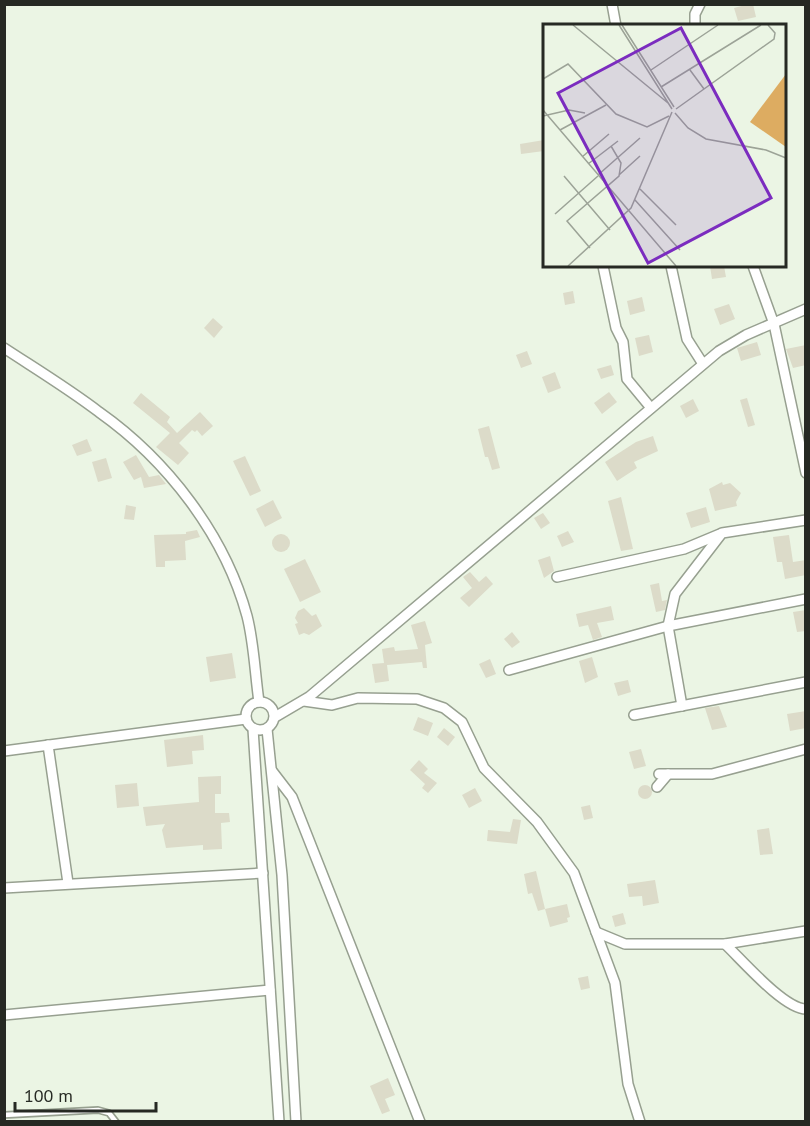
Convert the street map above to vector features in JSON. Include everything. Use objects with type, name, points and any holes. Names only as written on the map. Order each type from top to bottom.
[{"type":"street","points":[[612,4],[616,24]]},
{"type":"street","points":[[695,24],[695,14],[700,4]]},
{"type":"street","points":[[603,267],[616,328],[623,342],[627,379],[651,408]]},
{"type":"street","points":[[671,267],[687,339],[703,364]]},
{"type":"street","points":[[753,267],[774,324],[806,473]]},
{"type":"street","points":[[296,1122],[282,875],[267,729],[275,717],[304,701],[719,351],[746,335],[806,309]]},
{"type":"street","points":[[4,348],[100,412],[124,431],[177,484],[195,508],[225,562],[247,616],[259,702]]},
{"type":"street","points":[[557,577],[684,549],[722,533],[806,520]]},
{"type":"street","points":[[682,706],[668,626],[675,594],[722,533]]},
{"type":"street","points":[[509,670],[668,626],[806,599]]},
{"type":"street","points":[[634,715],[806,682]]},
{"type":"street","points":[[304,701],[332,705],[358,698],[417,699],[453,714],[470,735],[484,768],[537,822],[565,858],[617,988],[628,1083],[640,1122]]},
{"type":"street","points":[[259,702],[272,708],[275,717]]},
{"type":"street","points":[[246,719],[249,708],[259,702]]},
{"type":"street","points":[[246,719],[253,729],[279,1122]]},
{"type":"street","points":[[4,751],[246,719]]},
{"type":"street","points":[[253,729],[267,729]]},
{"type":"street","points":[[48,745],[68,883]]},
{"type":"street","points":[[657,787],[664,774],[712,774],[806,749]]},
{"type":"street","points":[[272,771],[292,797],[420,1122]]},
{"type":"street","points":[[4,888],[263,873]]},
{"type":"street","points":[[596,932],[626,944],[725,944],[806,931]]},
{"type":"street","points":[[725,944],[784,999],[796,1008],[806,1009]]},
{"type":"street","points":[[4,1015],[270,990]]},
{"type":"lane","points":[[4,1115],[98,1110],[109,1113],[116,1122]]},
{"type":"building","points":[[753,4],[756,17],[738,21],[734,8]]},
{"type":"building","points":[[543,140],[543,151],[521,154],[520,144]]},
{"type":"building","points":[[710,267],[724,267],[726,277],[712,279]]},
{"type":"building","points":[[573,291],[575,303],[565,305],[563,293]]},
{"type":"building","points":[[642,297],[645,311],[630,315],[627,301]]},
{"type":"building","points":[[729,304],[735,319],[720,325],[714,309]]},
{"type":"building","points":[[213,318],[223,327],[214,338],[204,328]]},
{"type":"building","points":[[649,335],[653,352],[639,356],[635,338]]},
{"type":"building","points":[[757,342],[761,355],[741,361],[737,348]]},
{"type":"building","points":[[806,345],[806,365],[793,368],[786,349]]},
{"type":"building","points":[[527,351],[532,364],[521,368],[516,355]]},
{"type":"building","points":[[611,365],[614,375],[601,379],[597,369]]},
{"type":"building","points":[[555,372],[561,388],[548,393],[542,377]]},
{"type":"building","points":[[609,392],[617,402],[602,414],[594,403]]},
{"type":"building","points":[[141,393],[170,417],[167,422],[177,433],[200,412],[213,426],[202,436],[197,430],[195,432],[192,430],[179,443],[189,453],[178,465],[156,447],[170,433],[133,403]]},
{"type":"building","points":[[747,398],[755,425],[748,427],[740,400]]},
{"type":"building","points":[[693,399],[699,411],[686,418],[680,406]]},
{"type":"building","points":[[489,426],[500,468],[492,470],[488,457],[485,457],[478,429]]},
{"type":"building","points":[[653,436],[658,451],[634,462],[637,468],[617,481],[605,462],[636,442]]},
{"type":"building","points":[[87,439],[92,451],[77,456],[72,445]]},
{"type":"building","points":[[136,455],[149,477],[159,475],[166,484],[144,488],[141,477],[134,480],[123,462]]},
{"type":"building","points":[[245,456],[261,491],[250,496],[233,461]]},
{"type":"building","points":[[106,458],[112,478],[98,482],[92,462]]},
{"type":"building","points":[[722,482],[723,485],[730,483],[741,493],[736,502],[737,506],[715,511],[709,489]]},
{"type":"building","points":[[621,497],[633,549],[621,551],[608,501]]},
{"type":"building","points":[[273,500],[282,518],[265,527],[256,509]]},
{"type":"building","points":[[126,505],[136,507],[134,520],[124,519]]},
{"type":"building","points":[[706,507],[710,522],[691,528],[686,513]]},
{"type":"building","points":[[543,513],[550,523],[541,529],[534,518]]},
{"type":"building","points":[[197,530],[200,537],[185,541],[186,560],[165,561],[165,567],[156,567],[154,535],[186,534],[186,532]]},
{"type":"building","points":[[568,531],[574,542],[562,547],[557,536]]},
{"type":"building","points":[[277,534],[285,534],[290,539],[288,550],[277,552],[272,547],[272,539]]},
{"type":"building","points":[[789,535],[793,562],[806,560],[806,575],[785,579],[782,562],[777,562],[773,537]]},
{"type":"building","points":[[550,556],[554,571],[544,578],[538,560]]},
{"type":"building","points":[[305,559],[321,592],[300,602],[284,569]]},
{"type":"building","points":[[470,572],[479,582],[486,576],[493,584],[469,607],[460,598],[472,588],[463,577]]},
{"type":"building","points":[[659,583],[662,601],[667,600],[665,610],[656,612],[650,585]]},
{"type":"building","points":[[611,606],[614,620],[597,623],[602,637],[593,640],[588,625],[579,627],[576,614]]},
{"type":"building","points":[[304,608],[312,616],[316,614],[322,626],[309,635],[304,633],[299,635],[295,618],[298,611]]},
{"type":"building","points":[[806,610],[806,631],[797,632],[793,612]]},
{"type":"building","points":[[425,621],[432,643],[425,645],[427,668],[423,668],[422,662],[387,665],[389,681],[375,683],[372,664],[384,663],[382,649],[394,647],[395,651],[418,649],[411,625]]},
{"type":"building","points":[[512,632],[520,642],[512,648],[504,639]]},
{"type":"building","points":[[232,653],[236,678],[210,682],[206,657]]},
{"type":"building","points":[[592,657],[598,677],[585,683],[579,661]]},
{"type":"building","points":[[490,659],[496,674],[486,678],[479,664]]},
{"type":"building","points":[[628,680],[631,692],[618,696],[614,683]]},
{"type":"building","points":[[719,706],[727,727],[712,730],[705,708]]},
{"type":"building","points":[[806,711],[806,728],[790,731],[787,714]]},
{"type":"building","points":[[418,717],[433,723],[428,736],[413,730]]},
{"type":"building","points":[[444,728],[455,737],[448,746],[437,737]]},
{"type":"building","points":[[203,735],[204,750],[192,751],[193,764],[167,767],[164,740]]},
{"type":"building","points":[[641,749],[646,766],[634,769],[629,752]]},
{"type":"building","points":[[419,760],[428,769],[424,773],[437,783],[428,793],[422,788],[425,784],[410,770]]},
{"type":"building","points":[[221,776],[221,794],[215,794],[215,813],[229,813],[230,822],[221,823],[222,849],[203,850],[203,845],[166,848],[162,830],[165,824],[146,826],[143,807],[199,802],[198,777]]},
{"type":"building","points":[[137,783],[139,806],[117,808],[115,785]]},
{"type":"building","points":[[645,785],[650,787],[652,792],[650,797],[645,799],[640,797],[638,792],[640,787]]},
{"type":"building","points":[[475,788],[482,801],[469,808],[462,795]]},
{"type":"building","points":[[590,805],[593,818],[584,820],[581,807]]},
{"type":"building","points":[[513,819],[521,820],[517,844],[487,841],[488,830],[510,832]]},
{"type":"building","points":[[769,828],[773,854],[760,855],[757,830]]},
{"type":"building","points":[[536,871],[545,909],[538,911],[532,893],[528,894],[524,874]]},
{"type":"building","points":[[655,880],[659,903],[643,906],[642,896],[629,897],[627,884]]},
{"type":"building","points":[[567,904],[570,917],[567,918],[568,922],[550,927],[545,909]]},
{"type":"building","points":[[623,913],[626,924],[615,927],[612,916]]},
{"type":"building","points":[[588,976],[590,988],[581,990],[578,978]]},
{"type":"building","points":[[388,1078],[395,1095],[385,1099],[390,1111],[382,1114],[370,1086]]}]
